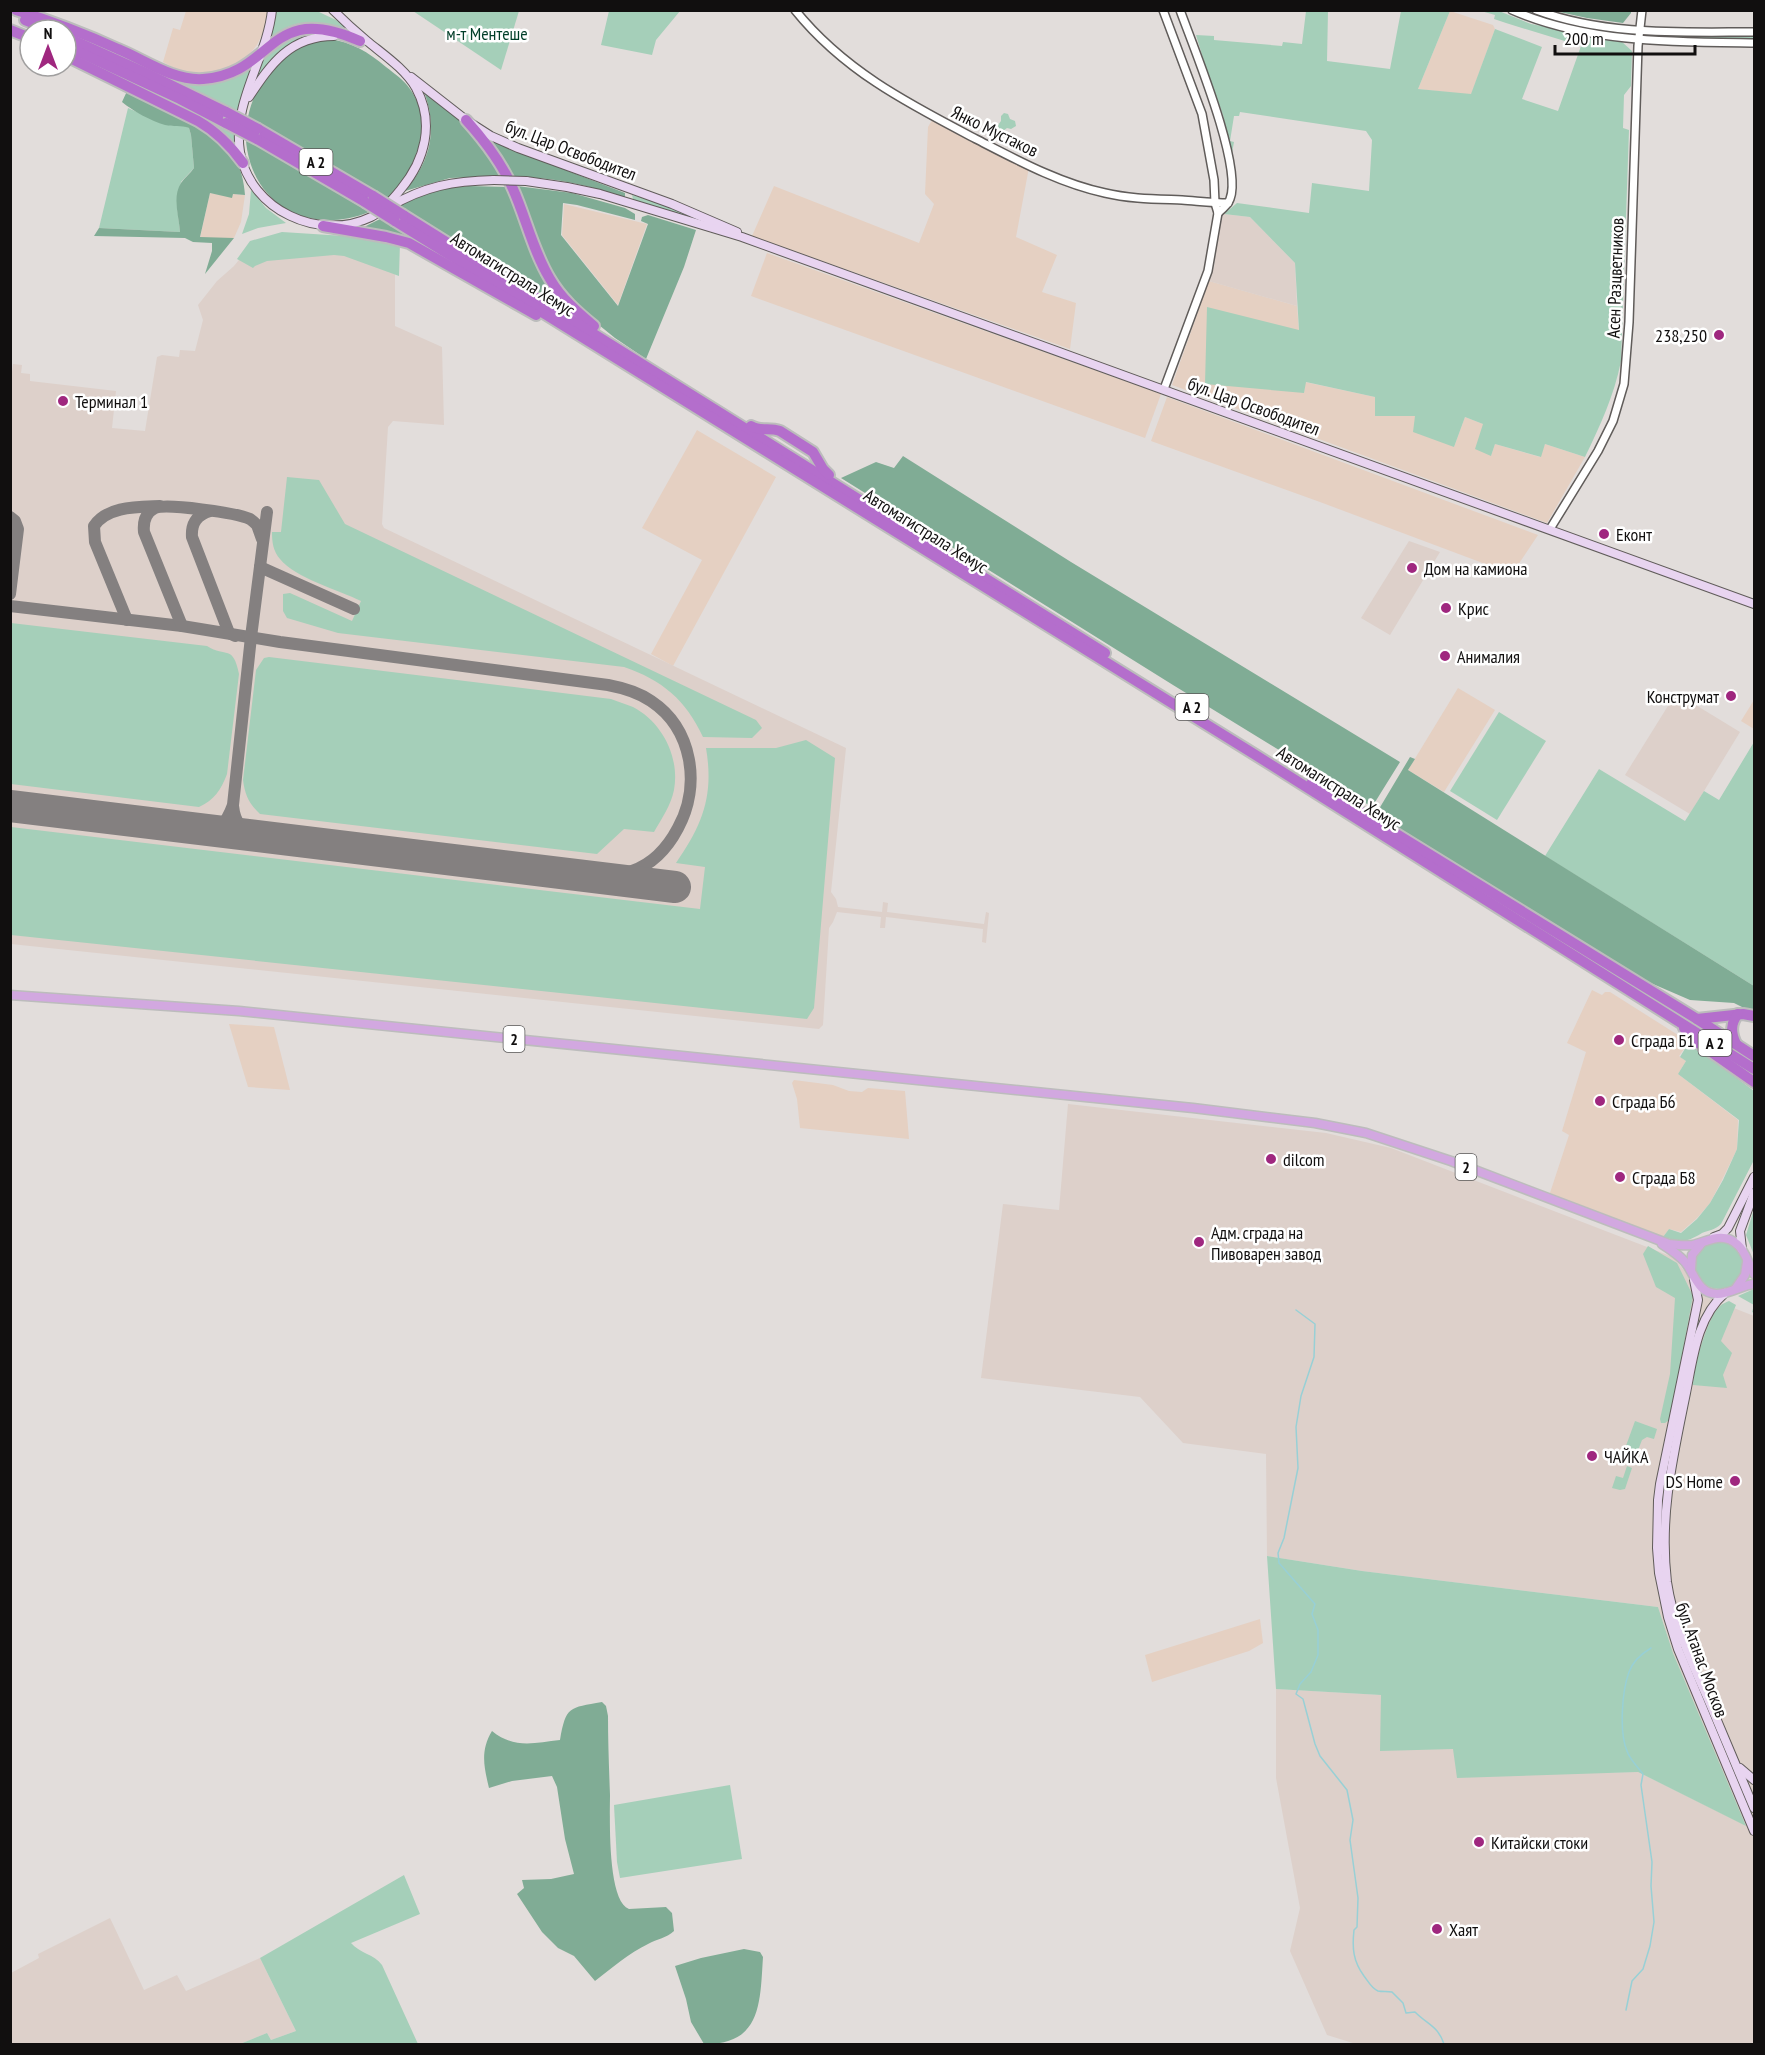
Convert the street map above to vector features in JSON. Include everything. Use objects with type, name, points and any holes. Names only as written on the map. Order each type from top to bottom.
[{"type":"highway","points":[[16,10],[122,50],[168,72],[192,79],[216,78],[231,73],[245,64],[283,30],[293,26],[311,23],[332,27],[360,41]]},
{"type":"highway","name":"Автомагистрала Хемус","points":[[78,42],[146,73],[258,134],[369,199],[584,337],[885,514],[1755,1056]]},
{"type":"highway","name":"Автомагистрала Хемус","points":[[78,52],[180,99],[226,117]]},
{"type":"highway","points":[[78,62],[217,132],[243,163]]},
{"type":"highway","points":[[466,120],[487,144],[513,188],[542,263],[557,290],[574,309],[620,350]]},
{"type":"highway","name":"Автомагистрала Хемус","points":[[399,218],[620,350],[807,476],[1755,1069]]},
{"type":"highway","points":[[323,226],[409,243],[516,305],[584,337]]},
{"type":"highway","points":[[707,409],[712,422],[728,432],[733,441]]},
{"type":"highway","points":[[782,471],[807,476]]},
{"type":"highway","points":[[1736,1044],[1732,1023],[1738,1014]]},
{"type":"highway","points":[[1697,1019],[1738,1014],[1755,1016]]},
{"type":"highway","points":[[1676,1018],[1694,1040],[1755,1082]]},
{"type":"main road","points":[[272,10],[271,23],[241,121],[239,141],[243,163],[252,182],[269,202],[288,215],[313,225],[323,226],[348,224],[373,216],[392,200],[416,168],[425,143],[426,122],[421,98],[402,70],[333,10]]},
{"type":"main road","points":[[245,103],[270,67],[289,48],[299,43],[322,36],[345,37],[378,50]]},
{"type":"main road","name":"бул. Цар Освободител","points":[[402,70],[466,120],[491,136],[672,204],[739,232],[742,237]]},
{"type":"main road","name":"бул. Цар Освободител","points":[[373,216],[423,189],[446,183],[526,181],[600,194],[742,237],[1755,604]]},
{"type":"main road","name":"2","points":[[10,995],[239,1011],[1193,1108],[1315,1123],[1348,1129],[1410,1147],[1656,1239],[1685,1245],[1709,1239],[1729,1239],[1745,1255]]},
{"type":"main road","points":[[1691,1270],[1692,1255],[1696,1249],[1728,1228],[1755,1177]]},
{"type":"main road","points":[[1736,1288],[1745,1275],[1745,1255],[1740,1231],[1755,1193]]},
{"type":"main road","name":"2","points":[[1656,1239],[1678,1255],[1691,1270],[1694,1280]]},
{"type":"main road","points":[[1745,1255],[1755,1274]]},
{"type":"main road","points":[[1694,1280],[1711,1293],[1725,1293],[1755,1284]]},
{"type":"main road","name":"бул. Атанас Москов","points":[[1694,1280],[1698,1300],[1675,1431],[1666,1500],[1665,1551],[1668,1584],[1684,1644],[1755,1808]]},
{"type":"main road","name":"бул. Атанас Москов","points":[[1725,1293],[1711,1307],[1700,1331],[1658,1500],[1657,1548],[1663,1598],[1678,1649],[1755,1831]]},
{"type":"main road","points":[[1736,1764],[1755,1780]]},
{"type":"street","name":"Янко Мустаков","points":[[795,10],[839,55],[892,94],[939,121],[1028,165],[1106,194],[1228,203]]},
{"type":"street","points":[[1163,10],[1202,114],[1218,213],[1208,271],[1164,389]]},
{"type":"street","points":[[1180,10],[1216,108],[1229,159],[1231,196],[1228,203],[1218,213]]},
{"type":"street","points":[[1512,10],[1534,20],[1638,40],[1755,43]]},
{"type":"street","points":[[1536,10],[1556,18],[1588,25],[1641,32],[1755,32]]},
{"type":"street","name":"Асен Разцветников","points":[[1551,529],[1603,441],[1613,421],[1624,384],[1629,322],[1638,40],[1641,32],[1642,10]]},
{"type":"shaded area","points":[[186,11],[268,11],[268,16],[265,29],[257,45],[248,56],[235,66],[201,77],[184,73],[163,62],[173,28],[180,30]]},
{"type":"shaded area","points":[[1450,11],[1493,25],[1495,29],[1471,95],[1418,89]]},
{"type":"shaded area","points":[[935,115],[1030,162],[1016,237],[1057,255],[1042,292],[1076,303],[1070,349],[752,236],[774,186],[919,243],[934,204],[925,194],[928,127]]},
{"type":"shaded area","points":[[210,193],[232,197],[233,194],[245,195],[241,222],[234,238],[200,238]]},
{"type":"shaded area","points":[[564,204],[647,224],[618,305],[562,235]]},
{"type":"shaded area","points":[[1224,214],[1250,217],[1295,263],[1297,306],[1209,281],[1214,268],[1219,221]]},
{"type":"shaded area","points":[[252,244],[395,250],[395,326],[442,347],[444,425],[393,421],[388,427],[382,524],[384,528],[846,748],[831,892],[838,907],[882,912],[883,902],[888,903],[887,912],[984,924],[986,912],[989,913],[986,943],[982,942],[983,929],[886,917],[885,928],[880,928],[881,917],[837,912],[829,928],[823,1025],[819,1029],[11,944],[11,372],[13,364],[22,365],[21,373],[30,374],[30,381],[116,391],[112,428],[145,431],[157,357],[162,355],[179,357],[180,350],[195,351],[203,320],[198,305]]},
{"type":"shaded area","points":[[767,253],[1161,394],[1145,438],[751,296]]},
{"type":"shaded area","points":[[1209,281],[1297,306],[1304,393],[1305,382],[1375,397],[1415,416],[1454,447],[1465,417],[1483,424],[1491,456],[1495,444],[1540,457],[1545,444],[1585,457],[1547,523],[1172,385]]},
{"type":"shaded area","points":[[1167,397],[1538,535],[1512,574],[1151,441]]},
{"type":"shaded area","points":[[697,430],[776,477],[673,666],[651,654],[702,560],[642,528]]},
{"type":"shaded area","name":"Дом на камиона","points":[[1409,541],[1440,552],[1390,635],[1361,618]]},
{"type":"shaded area","points":[[1458,688],[1495,710],[1444,792],[1408,770]]},
{"type":"shaded area","points":[[1676,693],[1740,732],[1690,814],[1625,775]]},
{"type":"shaded area","points":[[1754,700],[1754,729],[1741,721]]},
{"type":"shaded area","points":[[1592,990],[1602,995],[1610,992],[1689,1042],[1679,1056],[1686,1061],[1678,1074],[1738,1120],[1737,1149],[1722,1180],[1710,1203],[1681,1232],[1669,1229],[1663,1237],[1549,1196],[1569,1135],[1562,1131],[1586,1052],[1567,1043]]},
{"type":"shaded area","points":[[229,1024],[274,1027],[290,1090],[248,1087]]},
{"type":"shaded area","points":[[794,1080],[833,1085],[849,1091],[862,1092],[868,1088],[905,1091],[909,1139],[800,1128],[797,1099],[792,1083]]},
{"type":"shaded area","points":[[1068,1104],[1326,1133],[1391,1148],[1673,1257],[1706,1297],[1754,1316],[1754,2044],[1356,2044],[1327,2035],[1290,1951],[1300,1908],[1276,1778],[1276,1689],[1381,1695],[1453,1749],[1585,1773],[1638,1772],[1745,1825],[1673,1653],[1658,1607],[1362,1571],[1267,1556],[1266,1454],[1183,1443],[1140,1397],[981,1378],[1003,1204],[1059,1210]]},
{"type":"shaded area","points":[[1260,1619],[1263,1643],[1249,1651],[1152,1682],[1145,1655]]},
{"type":"shaded area","points":[[110,1918],[144,1990],[177,1975],[186,1991],[260,1958],[296,2031],[271,2040],[267,2033],[240,2044],[11,2044],[11,1973],[39,1958],[38,1954]]},
{"type":"green space","points":[[275,10],[319,12],[336,20],[364,41],[326,25],[303,23],[279,32],[267,42],[274,23]]},
{"type":"green space","name":"м-т Ментeше","points":[[519,10],[501,70],[413,11]]},
{"type":"green space","points":[[609,10],[680,11],[656,40],[652,55],[601,45]]},
{"type":"green space","points":[[1306,11],[1328,11],[1327,61],[1390,69],[1401,11],[1450,11],[1418,89],[1471,94],[1495,29],[1542,47],[1522,99],[1558,111],[1581,46],[1494,19],[1495,15],[1481,11],[1499,11],[1531,24],[1621,41],[1632,51],[1631,86],[1624,95],[1623,128],[1629,130],[1621,361],[1610,399],[1585,457],[1545,444],[1541,457],[1495,444],[1491,456],[1475,449],[1483,424],[1465,417],[1454,447],[1413,432],[1415,416],[1375,416],[1375,397],[1306,382],[1304,393],[1205,384],[1207,307],[1299,330],[1295,263],[1250,217],[1224,214],[1237,203],[1309,213],[1312,183],[1369,191],[1372,140],[1366,131],[1240,112],[1239,116],[1234,116],[1230,141],[1234,142],[1232,153],[1223,115],[1196,35],[1214,36],[1214,40],[1282,46],[1283,42],[1302,44]]},
{"type":"green space","points":[[1512,11],[1536,11],[1630,30],[1629,39],[1534,20]]},
{"type":"green space","points":[[1555,11],[1631,11],[1623,23]]},
{"type":"green space","points":[[322,28],[252,85],[264,53],[272,43]]},
{"type":"green space","points":[[1654,32],[1754,32],[1754,43],[1654,41]]},
{"type":"green space","points":[[329,39],[352,45],[373,57],[405,83],[418,103],[421,132],[418,147],[406,175],[388,199],[248,117],[258,89],[276,65],[287,55],[300,48]]},
{"type":"green space","points":[[255,60],[238,111],[177,81],[202,83],[219,81]]},
{"type":"green space","points":[[98,66],[236,135],[236,148]]},
{"type":"green space","points":[[128,89],[198,125],[223,144],[238,165],[245,195],[233,194],[232,198],[210,193],[200,237],[234,238],[205,274],[212,243],[193,242],[185,238],[94,236],[99,228],[180,232],[177,207],[178,188],[194,168],[189,128],[168,126],[131,109],[122,102]]},
{"type":"green space","points":[[423,89],[466,124],[504,176],[450,178],[405,191],[421,167],[430,143],[430,117]]},
{"type":"green space","points":[[128,108],[164,124],[183,125],[189,128],[194,168],[181,182],[177,206],[180,232],[99,228]]},
{"type":"green space","points":[[1004,113],[1015,121],[1016,126],[1003,131],[999,130],[998,125]]},
{"type":"green space","points":[[483,135],[524,154],[625,193],[625,197],[570,182],[514,177],[508,172]]},
{"type":"green space","points":[[246,141],[266,150],[369,212],[347,219],[326,220],[306,217],[288,210],[272,198],[259,183],[251,164]]},
{"type":"green space","points":[[468,186],[508,187],[542,275],[568,312],[566,313],[400,206],[433,192]]},
{"type":"green space","points":[[517,186],[572,193],[625,208],[635,214],[635,220],[563,203],[561,235],[618,306],[648,224],[641,221],[642,217],[648,215],[696,230],[684,267],[646,359],[615,338],[573,304],[547,267]]},
{"type":"green space","points":[[251,190],[266,208],[286,223],[258,228],[242,234],[249,214]]},
{"type":"green space","points":[[632,195],[662,204],[716,226],[637,201]]},
{"type":"green space","points":[[380,219],[420,244],[355,230]]},
{"type":"green space","points":[[282,232],[376,238],[400,243],[399,276],[344,256],[267,261],[253,268],[237,259],[250,241]]},
{"type":"green space","points":[[903,456],[1071,562],[1400,762],[1372,807],[841,478],[876,462],[894,468]]},
{"type":"green space","points":[[287,477],[319,480],[345,524],[756,720],[762,728],[752,738],[703,737],[689,712],[671,693],[650,678],[624,667],[338,633],[287,618],[283,611],[283,594],[290,593],[352,621],[361,601],[306,578],[287,566],[278,556],[273,546],[272,532],[281,532]]},
{"type":"green space","points":[[11,623],[207,646],[231,655],[239,674],[227,774],[216,794],[199,807],[11,784]]},
{"type":"green space","points":[[264,658],[611,699],[628,705],[652,722],[667,742],[674,765],[675,778],[671,801],[654,832],[624,829],[597,854],[260,814],[248,799],[243,780],[256,670]]},
{"type":"green space","points":[[1499,712],[1546,741],[1497,820],[1450,791]]},
{"type":"green space","points":[[806,740],[835,758],[814,1008],[807,1019],[11,935],[11,827],[700,909],[705,867],[676,863],[693,835],[704,808],[708,780],[706,748],[776,748]]},
{"type":"green space","points":[[1754,742],[1754,986],[1545,856],[1599,769],[1685,821],[1704,791],[1719,800]]},
{"type":"green space","points":[[1410,757],[1415,759],[1408,770],[1754,986],[1754,1013],[1734,1003],[1690,1000],[1646,981],[1376,814]]},
{"type":"green space","points":[[1689,1042],[1754,1091],[1754,1160],[1721,1224],[1692,1239],[1679,1241],[1663,1237],[1669,1229],[1681,1233],[1710,1203],[1737,1149],[1739,1120],[1678,1074],[1686,1061],[1680,1057]]},
{"type":"green space","points":[[1754,1209],[1754,1255],[1746,1235]]},
{"type":"green space","points":[[1719,1241],[1736,1248],[1743,1265],[1736,1282],[1719,1289],[1702,1282],[1695,1265],[1702,1248]]},
{"type":"green space","points":[[1648,1246],[1677,1263],[1693,1296],[1671,1414],[1665,1423],[1661,1423],[1660,1419],[1670,1374],[1675,1298],[1656,1287],[1643,1254]]},
{"type":"green space","points":[[1754,1289],[1754,1305],[1738,1296]]},
{"type":"green space","points":[[1729,1301],[1736,1305],[1721,1341],[1732,1353],[1723,1375],[1727,1388],[1693,1385],[1699,1355],[1710,1321],[1720,1306]]},
{"type":"green space","points":[[1635,1421],[1657,1429],[1654,1439],[1647,1437],[1642,1440],[1635,1458],[1623,1454]]},
{"type":"green space","points":[[1627,1466],[1632,1468],[1625,1489],[1612,1488],[1616,1476],[1623,1478]]},
{"type":"green space","points":[[1267,1556],[1362,1571],[1658,1607],[1673,1653],[1746,1826],[1638,1772],[1457,1778],[1453,1749],[1380,1751],[1381,1695],[1276,1689]]},
{"type":"green space","points":[[602,1702],[606,1706],[608,1716],[610,1838],[613,1875],[617,1891],[622,1903],[629,1909],[666,1907],[672,1913],[674,1931],[634,1952],[595,1981],[574,1956],[558,1948],[542,1932],[517,1894],[524,1888],[522,1880],[551,1879],[574,1874],[565,1839],[557,1787],[552,1776],[512,1781],[489,1788],[484,1752],[492,1731],[516,1743],[560,1740],[564,1721],[571,1710]]},
{"type":"green space","points":[[730,1785],[742,1859],[620,1878],[614,1805]]},
{"type":"green space","points":[[404,1875],[420,1914],[351,1943],[382,1965],[418,2044],[240,2044],[267,2033],[271,2040],[296,2031],[260,1958]]},
{"type":"green space","points":[[744,1949],[760,1952],[763,1957],[761,1990],[754,2018],[747,2029],[737,2037],[723,2042],[704,2044],[691,2022],[675,1966]]},
{"type":"waterway","points":[[1296,1310],[1315,1324],[1314,1357],[1301,1396],[1296,1427],[1298,1468],[1284,1538],[1278,1553],[1279,1563],[1315,1604],[1312,1614],[1318,1630],[1318,1655],[1311,1672],[1300,1684],[1296,1694],[1303,1699],[1320,1756],[1347,1790],[1353,1820],[1350,1840],[1358,1898],[1357,1927],[1354,1930],[1353,1943],[1358,1965],[1373,1988],[1378,1991],[1392,1992],[1403,2003],[1406,2013],[1415,2012],[1436,2029],[1444,2044]]},
{"type":"waterway","points":[[1626,2010],[1632,1981],[1643,1969],[1654,1922],[1652,1862],[1641,1785],[1643,1774],[1627,1751],[1622,1712],[1631,1668],[1638,1658],[1651,1648]]},
{"type":"taxiway","points":[[127,620],[95,542],[94,526],[100,519],[115,511],[133,507],[160,506]]},
{"type":"taxiway","points":[[182,626],[144,532],[144,521],[149,512],[155,508],[173,507],[231,514],[250,519],[257,525],[262,539]]},
{"type":"taxiway","points":[[210,511],[196,520],[192,537],[229,633],[235,636]]},
{"type":"taxiway","points":[[196,829],[220,826],[224,823],[233,805],[267,512]]},
{"type":"taxiway","points":[[10,517],[15,521],[18,529],[10,594]]},
{"type":"taxiway","points":[[260,567],[354,609]]},
{"type":"taxiway","points":[[10,606],[182,626],[280,642],[608,685],[641,695],[665,713],[684,742],[691,777],[685,812],[670,842],[647,864],[618,874],[578,875]]},
{"type":"taxiway","points":[[233,806],[240,826],[259,836]]},
{"type":"runway","points":[[10,806],[675,887]]},
{"type":"place","name":"238,250","points":[[1719,335]]},
{"type":"place","name":"Терминал 1","points":[[63,401]]},
{"type":"place","name":"Еконт","points":[[1604,534]]},
{"type":"place","name":"Дом на камиона","points":[[1412,568]]},
{"type":"place","name":"Крис","points":[[1446,608]]},
{"type":"place","name":"Анималия","points":[[1445,656]]},
{"type":"place","name":"Конструмат","points":[[1731,696]]},
{"type":"place","name":"Сграда Б1","points":[[1619,1040]]},
{"type":"place","name":"Сграда Б6","points":[[1600,1101]]},
{"type":"place","name":"dilcom","points":[[1271,1159]]},
{"type":"place","name":"Сграда Б8","points":[[1620,1177]]},
{"type":"place","name":"Адм. сграда на Пивоварен завод","points":[[1199,1242]]},
{"type":"place","name":"ЧАЙКА","points":[[1592,1456]]},
{"type":"place","name":"DS Home","points":[[1735,1481]]},
{"type":"place","name":"Китайски стоки","points":[[1479,1842]]},
{"type":"place","name":"Хаят","points":[[1437,1929]]}]
